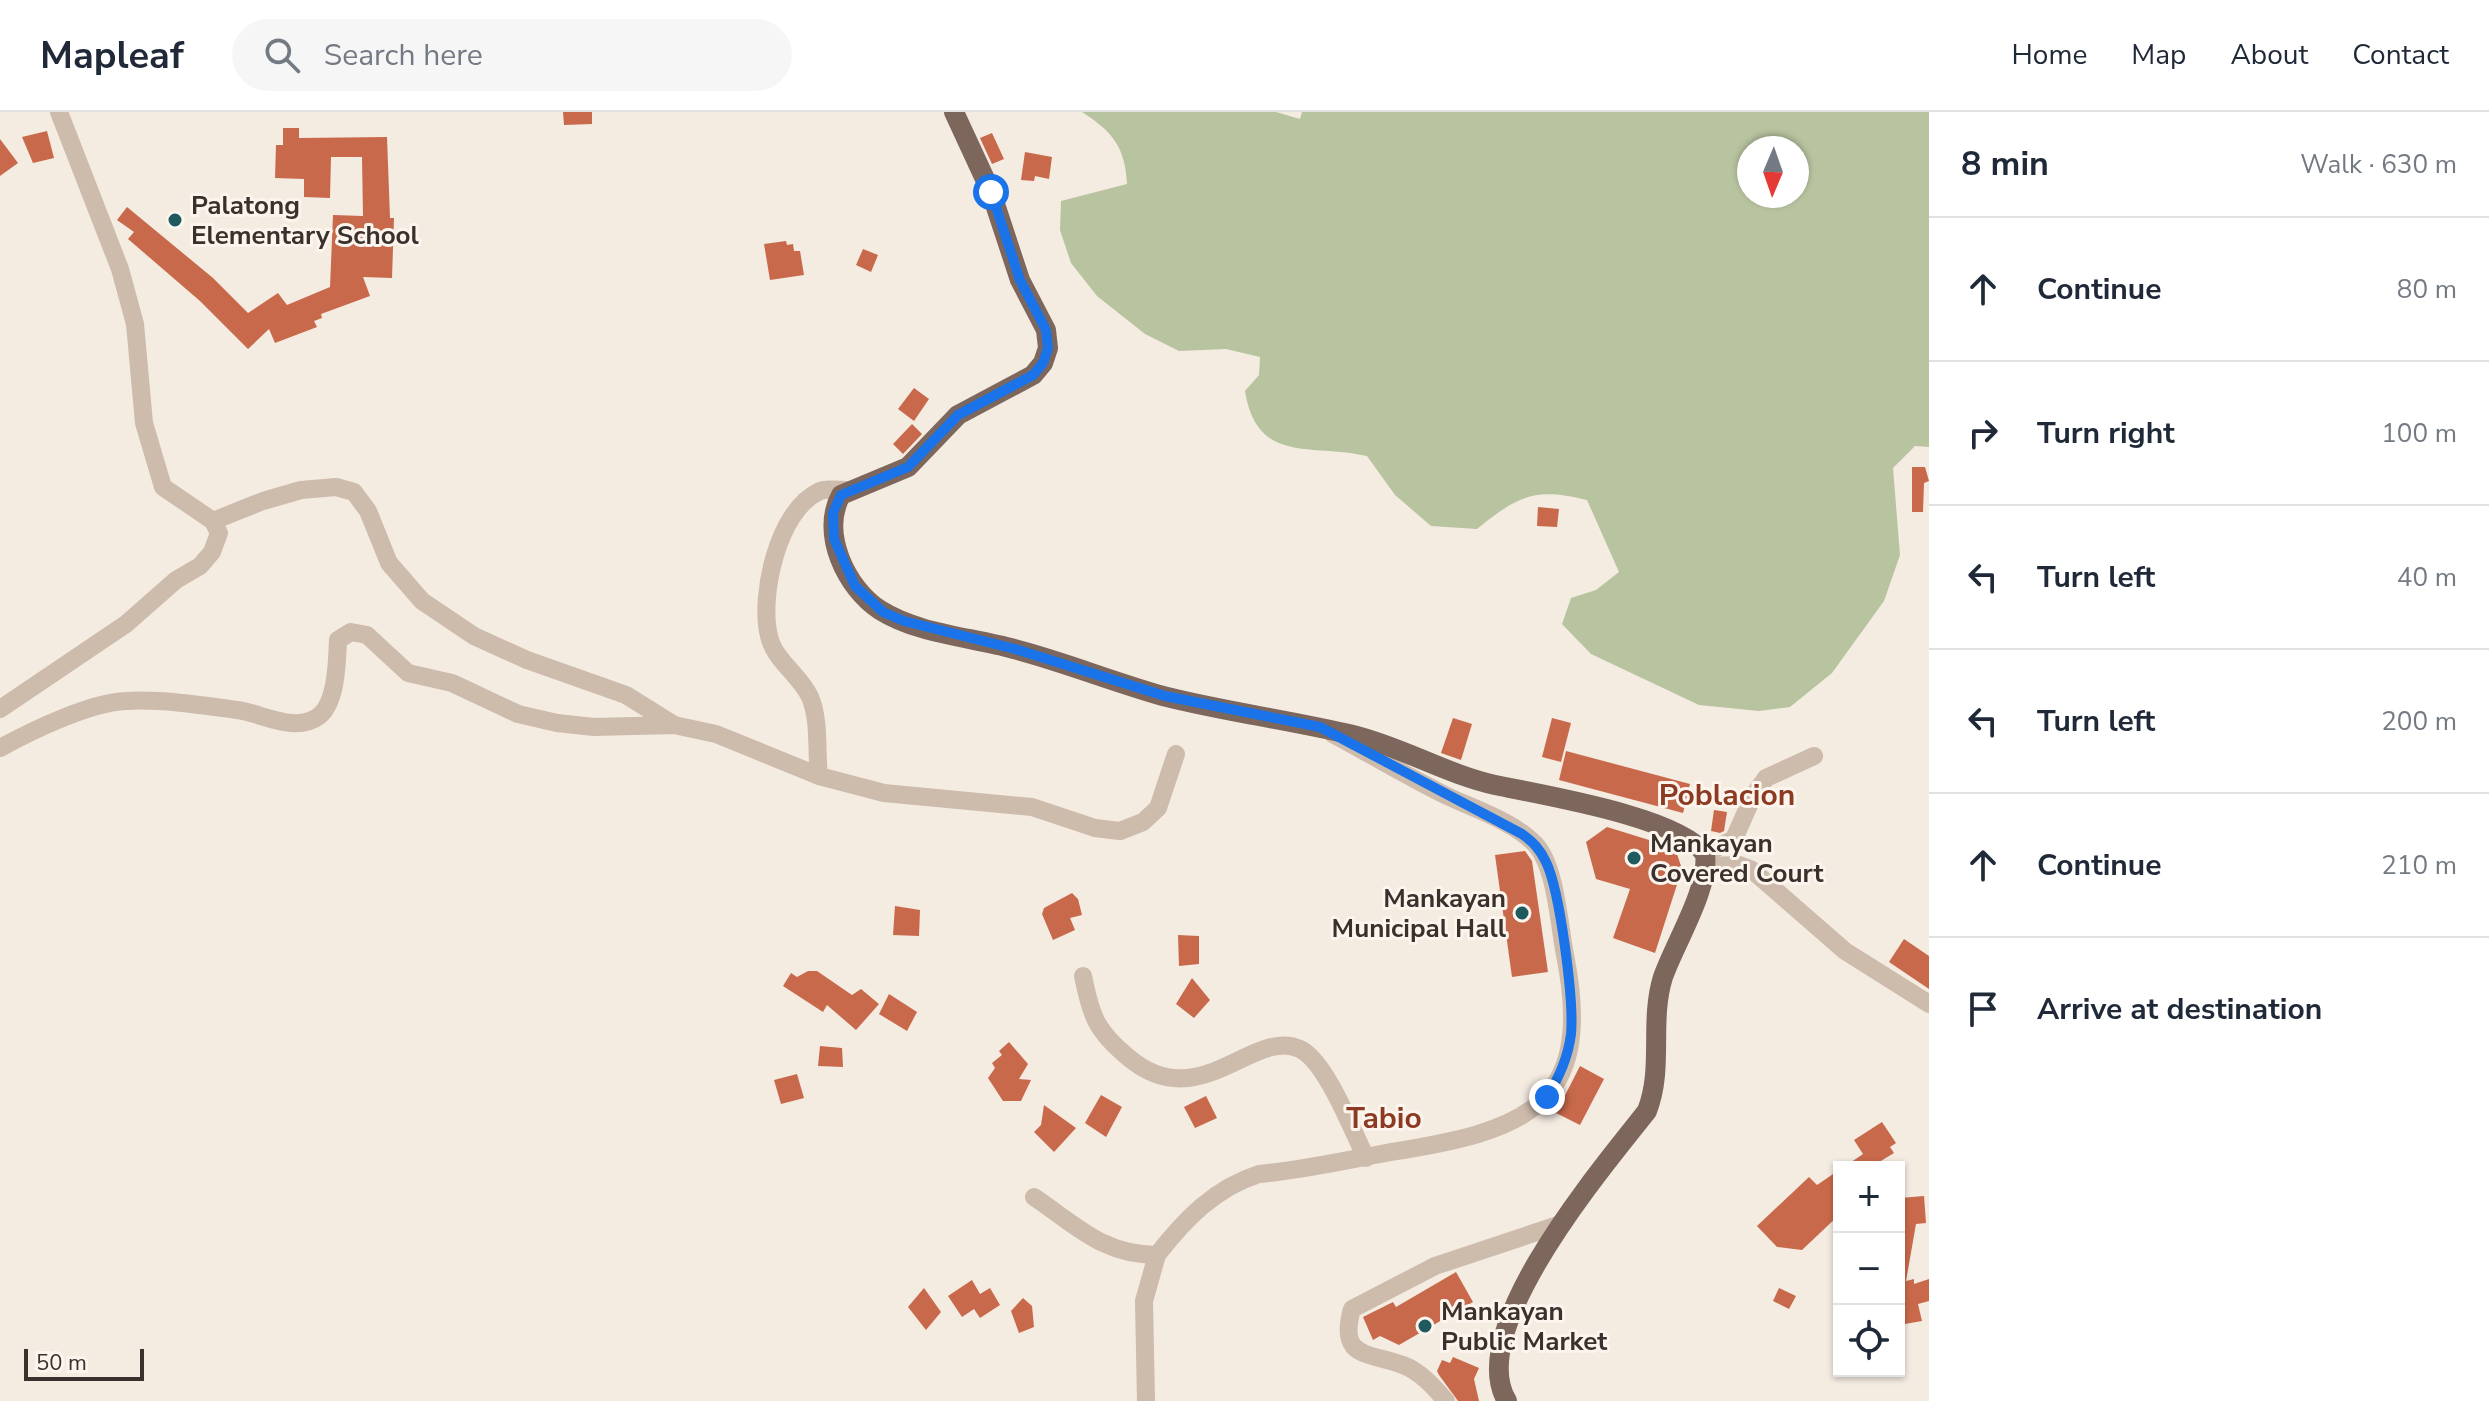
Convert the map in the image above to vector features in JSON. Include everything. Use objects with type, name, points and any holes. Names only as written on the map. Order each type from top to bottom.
[{"type":"main road","points":[[954,112],[991,192],[1020,280],[1046,330],[1048,348],[1043,363],[1033,375],[958,415],[908,467],[841,495],[833,513],[834,539],[855,586],[883,612],[904,621],[1015,649],[1165,696],[1375,741],[1460,775],[1657,826],[1691,841],[1705,860],[1656,1004],[1654,1091],[1647,1111],[1561,1224],[1527,1278],[1496,1366],[1507,1401]]},
{"type":"street","points":[[0,709],[126,624],[176,580],[200,566],[212,552],[219,533],[213,521],[163,487],[144,423],[135,324],[120,269],[59,112]]},
{"type":"street","points":[[213,521],[301,490],[336,487],[354,492],[368,511],[389,563],[422,601],[474,636],[626,695],[674,725]]},
{"type":"street","points":[[819,776],[816,723],[810,697],[769,638],[766,608],[777,549],[790,516],[814,494],[823,490],[848,490]]},
{"type":"street","points":[[0,748],[88,710],[123,700],[240,710],[295,724],[309,720],[320,716],[329,702],[338,640],[351,632],[367,635],[408,673],[452,683],[518,714],[594,727],[674,725],[716,734],[819,776],[884,793],[1032,807],[1095,828],[1120,831],[1143,822],[1158,808],[1176,754]]},
{"type":"street","points":[[1146,1401],[1142,1365],[1144,1301],[1157,1255],[1201,1206],[1233,1182],[1259,1174],[1366,1158],[1487,1132],[1519,1120],[1547,1097],[1564,1068],[1571,1034],[1568,968],[1548,865],[1537,846],[1480,811],[1320,727]]},
{"type":"street","points":[[1705,860],[1734,839],[1748,805],[1766,778],[1814,756]]},
{"type":"street","points":[[1705,860],[1752,870],[1845,951],[1929,1004]]},
{"type":"street","points":[[1083,976],[1090,1011],[1103,1037],[1158,1078],[1189,1079],[1277,1047],[1299,1048],[1319,1068],[1366,1158]]},
{"type":"street","points":[[1034,1197],[1106,1246],[1128,1255],[1157,1255]]},
{"type":"street","points":[[1446,1401],[1420,1374],[1403,1365],[1367,1356],[1354,1348],[1347,1326],[1352,1309],[1435,1266],[1561,1224]]},
{"type":"green space","points":[[1082,112],[1276,112],[1300,119],[1302,112],[1929,112],[1929,447],[1915,446],[1893,468],[1900,555],[1884,601],[1832,673],[1790,707],[1759,711],[1699,705],[1591,654],[1562,624],[1571,598],[1596,590],[1619,572],[1587,500],[1553,494],[1528,497],[1504,509],[1477,529],[1431,526],[1395,495],[1367,456],[1290,446],[1274,441],[1261,431],[1251,415],[1245,391],[1259,375],[1260,357],[1226,349],[1179,351],[1145,334],[1097,296],[1071,263],[1060,230],[1061,201],[1127,184],[1120,150],[1109,134]]},
{"type":"building","points":[[563,112],[592,112],[592,124],[564,125]]},
{"type":"building","points":[[283,128],[299,128],[299,138],[387,137],[390,218],[394,218],[392,278],[363,277],[370,296],[321,314],[322,318],[314,321],[317,327],[275,343],[269,329],[248,349],[200,301],[128,239],[134,232],[117,220],[127,207],[213,278],[248,313],[278,293],[287,305],[330,287],[333,215],[363,216],[362,157],[331,157],[330,198],[304,197],[304,179],[275,178],[276,145],[283,145]]},
{"type":"building","points":[[47,131],[54,158],[33,163],[22,137]]},
{"type":"building","points":[[992,133],[1004,159],[992,164],[980,138]]},
{"type":"building","points":[[0,139],[18,163],[0,176]]},
{"type":"building","points":[[1025,152],[1052,157],[1049,179],[1035,176],[1034,181],[1021,180]]},
{"type":"building","points":[[786,241],[787,245],[793,244],[794,251],[800,251],[804,275],[770,280],[764,244]]},
{"type":"building","points":[[863,249],[878,255],[871,272],[856,265]]},
{"type":"building","points":[[914,388],[929,399],[914,421],[898,409]]},
{"type":"building","points":[[912,424],[922,434],[903,454],[893,444]]},
{"type":"building","points":[[1912,467],[1925,467],[1929,481],[1924,483],[1923,512],[1912,512]]},
{"type":"building","points":[[1538,507],[1559,509],[1557,527],[1537,526]]},
{"type":"building","points":[[1453,718],[1472,724],[1461,760],[1441,753]]},
{"type":"building","points":[[1552,718],[1571,723],[1561,762],[1542,757]]},
{"type":"building","points":[[1566,751],[1690,784],[1683,813],[1559,780]]},
{"type":"building","points":[[1714,810],[1727,812],[1724,831],[1720,833],[1711,831]]},
{"type":"building","name":"Mankayan Covered Court","points":[[1607,827],[1675,848],[1682,869],[1655,953],[1613,938],[1630,889],[1596,879],[1586,842]]},
{"type":"building","name":"Mankayan Municipal Hall","points":[[1525,851],[1532,861],[1548,972],[1512,977],[1495,855]]},
{"type":"building","points":[[1072,893],[1078,899],[1082,915],[1070,918],[1075,930],[1053,940],[1042,914],[1044,908]]},
{"type":"building","points":[[895,906],[920,910],[919,936],[893,935]]},
{"type":"building","points":[[1178,935],[1199,936],[1199,964],[1179,966]]},
{"type":"building","points":[[1904,939],[1929,956],[1929,989],[1889,962]]},
{"type":"building","points":[[808,971],[817,971],[852,995],[861,989],[879,1004],[856,1030],[827,1005],[823,1012],[783,986],[791,973],[797,977]]},
{"type":"building","points":[[1192,978],[1210,1000],[1194,1018],[1176,1004]]},
{"type":"building","points":[[889,994],[917,1012],[907,1031],[879,1014]]},
{"type":"building","points":[[1009,1042],[1028,1064],[1019,1079],[1031,1080],[1021,1101],[1003,1101],[988,1078],[995,1068],[992,1063],[1002,1055],[999,1051]]},
{"type":"building","points":[[820,1046],[842,1048],[843,1067],[818,1066]]},
{"type":"building","points":[[1580,1066],[1604,1079],[1580,1125],[1556,1113]]},
{"type":"building","points":[[797,1074],[804,1098],[781,1104],[774,1080]]},
{"type":"building","points":[[1101,1095],[1122,1107],[1106,1137],[1085,1123]]},
{"type":"building","points":[[1206,1096],[1217,1118],[1195,1128],[1184,1107]]},
{"type":"building","points":[[1044,1105],[1076,1128],[1054,1152],[1034,1132],[1041,1125]]},
{"type":"building","points":[[1882,1122],[1896,1143],[1890,1147],[1894,1153],[1881,1161],[1853,1161],[1863,1154],[1854,1140]]},
{"type":"building","points":[[1833,1174],[1833,1221],[1802,1250],[1777,1247],[1757,1226],[1809,1177],[1817,1185]]},
{"type":"building","points":[[1924,1196],[1926,1223],[1916,1224],[1906,1281],[1914,1279],[1914,1284],[1929,1279],[1929,1301],[1918,1304],[1922,1321],[1905,1324],[1905,1233],[1905,1198]]},
{"type":"building","points":[[1456,1272],[1473,1302],[1399,1345],[1380,1336],[1373,1340],[1363,1317],[1393,1302],[1396,1307]]},
{"type":"building","points":[[972,1280],[980,1294],[990,1288],[1000,1305],[980,1318],[974,1309],[962,1317],[948,1296]]},
{"type":"building","points":[[924,1288],[941,1312],[926,1330],[908,1307]]},
{"type":"building","points":[[1779,1288],[1796,1296],[1789,1309],[1773,1301]]},
{"type":"building","points":[[1023,1298],[1032,1306],[1034,1327],[1019,1333],[1011,1311]]},
{"type":"building","points":[[1453,1357],[1479,1368],[1474,1379],[1479,1401],[1458,1401],[1439,1375],[1437,1371],[1442,1360],[1450,1363]]},
{"type":"place","name":"Palatong Elementary School","points":[[175,220]]},
{"type":"place","name":"Mankayan Covered Court","points":[[1634,858]]},
{"type":"place","name":"Mankayan Municipal Hall","points":[[1522,913]]},
{"type":"place","name":"Mankayan Public Market","points":[[1425,1326]]},
{"type":"district","name":"Poblacion","points":[[1727,795]]},
{"type":"district","name":"Tabio","points":[[1384,1118]]},
{"type":"route","points":[[991,192],[1020,280],[1046,330],[1048,348],[1043,363],[1033,375],[994,393],[958,415],[908,467],[893,476],[856,486],[841,495],[833,513],[834,539],[855,586],[870,603],[904,621],[1015,649],[1165,696],[1320,727],[1522,834],[1537,846],[1548,865],[1568,968],[1571,1034],[1564,1068],[1547,1097]]}]
